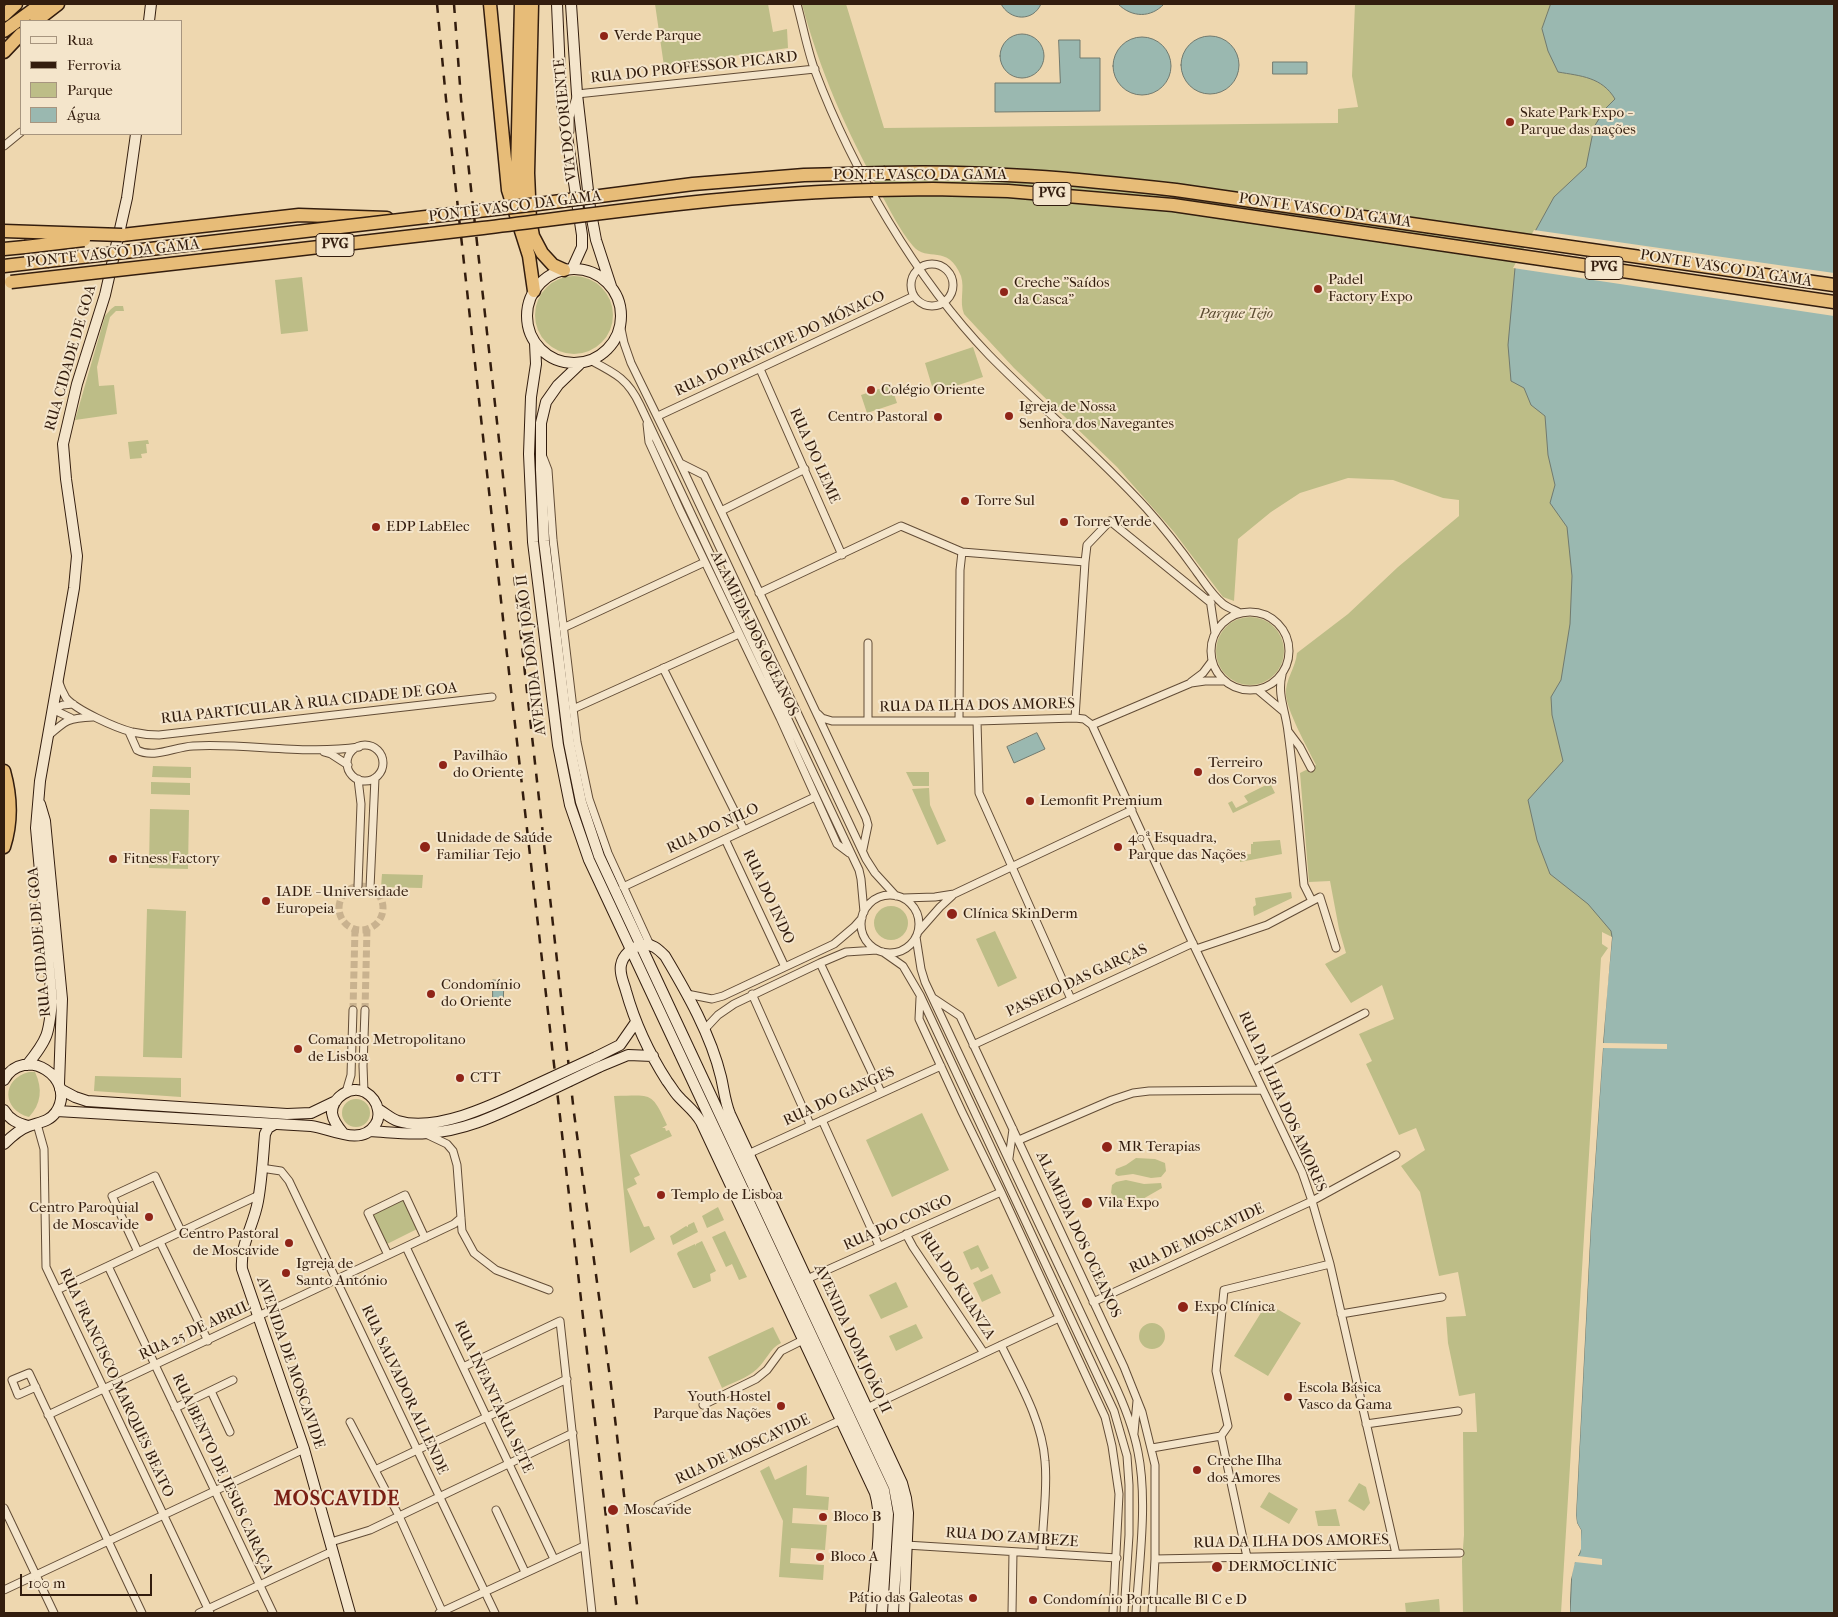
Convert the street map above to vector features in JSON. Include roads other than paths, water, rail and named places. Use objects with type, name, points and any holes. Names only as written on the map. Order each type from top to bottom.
[{"type":"highway","points":[[4,15],[16,4]]},
{"type":"highway","points":[[4,32],[41,4]]},
{"type":"highway","points":[[37,20],[58,4]]},
{"type":"highway","points":[[490,4],[508,190],[532,267],[534,291]]},
{"type":"highway","points":[[521,4],[517,174],[524,242]]},
{"type":"highway","points":[[532,4],[528,173],[530,220],[533,236],[542,253],[553,265],[568,270]]},
{"type":"highway","points":[[4,52],[20,35]]},
{"type":"highway","name":"PONTE VASCO DA GAMA","points":[[4,266],[693,184],[756,179],[900,173],[1014,175],[1086,180],[1176,190],[1834,285]]},
{"type":"highway","name":"PONTE VASCO DA GAMA","points":[[6,283],[374,241],[694,201],[804,192],[934,189],[1008,191],[1173,205],[1834,302]]},
{"type":"highway","points":[[4,249],[299,215],[412,218]]},
{"type":"highway","points":[[4,232],[122,235]]},
{"type":"highway","points":[[4,771],[10,813],[4,847]]},
{"type":"main road","points":[[148,20],[151,4]]},
{"type":"main road","name":"VIA DO ORIENTE","points":[[557,4],[561,97],[582,235],[582,246],[568,270]]},
{"type":"main road","name":"VIA DO ORIENTE","points":[[571,4],[577,94],[593,228],[612,289]]},
{"type":"main road","points":[[558,35],[566,78],[577,94]]},
{"type":"main road","name":"RUA CIDADE DE GOA","points":[[4,1080],[13,1070],[27,1065],[44,1044],[48,1031],[52,1000],[36,828],[40,781],[74,588],[77,556],[63,444],[77,384],[105,296],[127,198],[136,135]]},
{"type":"main road","points":[[568,270],[587,271],[601,278],[612,289],[618,300],[621,312],[620,324],[615,340],[604,352],[586,361],[568,363],[555,360],[544,353],[535,343],[529,331],[526,317],[528,303],[534,291],[547,278],[568,270]]},
{"type":"main road","name":"AVENIDA DOM JOÃO II","points":[[535,343],[536,364],[530,407],[529,480],[533,542],[558,745],[570,805],[589,860],[884,1490],[888,1514],[882,1613]]},
{"type":"main road","name":"AVENIDA DOM JOÃO II","points":[[586,361],[558,385],[546,402],[541,424],[540,450],[544,541],[569,743],[579,794],[599,856],[646,945],[714,1102],[894,1486],[899,1514],[892,1613]]},
{"type":"main road","name":"RUA CIDADE DE GOA","points":[[39,798],[45,821],[62,990],[60,1100],[57,1111]]},
{"type":"main road","points":[[646,945],[631,950],[624,956],[621,965],[621,974],[643,1039],[678,1097],[686,1103],[701,1122],[878,1503],[879,1519],[871,1613]]},
{"type":"main road","name":"AVENIDA DOM JOÃO II","points":[[646,945],[658,949],[665,956],[687,994],[704,1030],[722,1078],[722,1087],[730,1114],[905,1491],[908,1513],[904,1575],[906,1583],[904,1613]]},
{"type":"main road","points":[[4,1144],[14,1135],[50,1119],[57,1111],[320,1127],[356,1136],[370,1131],[426,1134],[447,1131],[488,1120],[534,1098],[597,1062],[620,1045],[636,1022]]},
{"type":"main road","points":[[27,1065],[36,1065],[46,1069],[53,1075],[60,1086],[75,1097],[87,1101],[287,1114],[311,1113],[336,1101],[346,1092],[358,1090],[371,1096],[378,1109],[393,1119],[405,1122],[442,1120],[473,1113],[532,1087],[597,1062],[628,1055],[652,1056]]},
{"type":"main road","points":[[686,1103],[704,1106],[714,1102],[720,1096],[722,1087]]},
{"type":"main road","points":[[336,1101],[332,1113],[334,1120],[343,1133]]},
{"type":"main road","points":[[370,1131],[377,1121],[378,1109]]},
{"type":"main road","points":[[4,1110],[7,1116],[17,1123],[33,1125]]},
{"type":"main road","name":"AVENIDA DE MOSCAVIDE","points":[[275,1124],[268,1128],[265,1134],[259,1196],[242,1256],[244,1276],[304,1449],[350,1613]]},
{"type":"main road","points":[[894,1586],[904,1575]]},
{"type":"street","points":[[797,4],[815,70],[844,136],[875,197],[919,268],[944,303],[990,355],[1098,458],[1147,509],[1208,589],[1224,605],[1240,613]]},
{"type":"street","name":"RUA DO PROFESSOR PICARD","points":[[577,94],[815,70]]},
{"type":"street","points":[[570,156],[570,117],[577,94]]},
{"type":"street","points":[[4,146],[20,133]]},
{"type":"street","points":[[936,264],[942,266],[950,273],[953,288],[949,298],[944,303],[937,306],[926,305],[914,296],[911,280],[919,268],[936,264]]},
{"type":"street","name":"RUA DO PRÍNCIPE DO MÓNACO","points":[[658,416],[914,296]]},
{"type":"street","name":"ALAMEDA DOS OCEANOS","points":[[620,324],[628,357],[680,462],[863,852],[875,873],[900,897]]},
{"type":"street","name":"ALAMEDA DOS OCEANOS","points":[[586,361],[615,373],[626,382],[637,398],[862,879],[863,915]]},
{"type":"street","name":"RUA DO LEME","points":[[760,369],[842,555]]},
{"type":"street","name":"ALAMEDA DOS OCEANOS","points":[[647,418],[649,442],[705,562],[780,718],[837,844],[851,855]]},
{"type":"street","points":[[540,450],[548,470],[553,540],[577,742],[589,799],[608,852],[646,945]]},
{"type":"street","name":"ALAMEDA DOS OCEANOS","points":[[680,462],[704,475],[818,714],[868,821],[863,852]]},
{"type":"street","points":[[721,511],[805,469]]},
{"type":"street","points":[[1075,718],[1087,545],[1110,521],[1211,603]]},
{"type":"street","points":[[759,593],[901,526],[962,552],[1064,562],[1085,562]]},
{"type":"street","points":[[960,721],[960,570],[962,552]]},
{"type":"street","points":[[563,628],[705,562]]},
{"type":"street","points":[[1208,589],[1215,633]]},
{"type":"street","points":[[1255,612],[1269,616],[1281,625],[1288,638],[1290,652],[1287,666],[1276,682],[1258,690],[1246,691],[1224,681],[1216,672],[1212,661],[1211,647],[1215,633],[1225,620],[1240,613],[1255,612]]},
{"type":"street","points":[[573,709],[739,634]]},
{"type":"street","points":[[868,643],[868,721]]},
{"type":"street","points":[[1092,725],[1191,683],[1212,661]]},
{"type":"street","points":[[663,668],[744,830]]},
{"type":"street","points":[[1282,674],[1280,686],[1288,731],[1304,885],[1312,901],[1320,897],[1336,948]]},
{"type":"street","points":[[58,680],[65,697],[93,717]]},
{"type":"street","points":[[1191,683],[1224,681]]},
{"type":"street","points":[[1258,690],[1283,711]]},
{"type":"street","name":"RUA PARTICULAR À RUA CIDADE DE GOA","points":[[93,717],[129,732],[159,735],[492,697]]},
{"type":"street","points":[[52,709],[73,704]]},
{"type":"street","points":[[52,709],[70,718],[93,717]]},
{"type":"street","name":"RUA DA ILHA DOS AMORES","points":[[818,714],[827,720],[840,721],[977,721],[1075,718],[1084,719],[1092,725],[1194,946],[1302,1172],[1330,1264],[1396,1554],[1155,1559]]},
{"type":"street","points":[[47,737],[70,718]]},
{"type":"street","points":[[829,738],[830,728],[840,721]]},
{"type":"street","points":[[977,721],[979,793],[1071,999]]},
{"type":"street","points":[[1288,731],[1300,747],[1311,768]]},
{"type":"street","points":[[129,732],[137,750],[151,754],[194,746],[318,750],[370,746],[380,753],[382,769],[375,778],[370,780],[358,779]]},
{"type":"street","points":[[358,886],[361,804],[358,779],[350,771],[348,765],[350,754],[359,746]]},
{"type":"street","points":[[318,750],[331,754],[348,765]]},
{"type":"street","points":[[370,888],[375,778]]},
{"type":"street","name":"RUA DO NILO","points":[[623,887],[815,797]]},
{"type":"street","points":[[687,994],[712,999],[723,996],[834,944],[854,927],[872,902],[878,898],[890,895],[935,898],[954,894],[1132,810]]},
{"type":"street","name":"RUA DO INDO","points":[[725,839],[785,967]]},
{"type":"street","points":[[704,1030],[726,1008],[752,994],[846,952],[894,952],[905,949],[940,906],[954,894]]},
{"type":"street","points":[[900,897],[915,909],[919,920],[917,934]]},
{"type":"street","name":"PASSEIO DAS GARÇAS","points":[[973,1045],[1071,999],[1194,946],[1267,925],[1312,901]]},
{"type":"street","points":[[863,915],[864,936],[868,942],[903,966],[920,995],[1114,1411],[1127,1456],[1129,1485],[1129,1535],[1124,1613]]},
{"type":"street","name":"ALAMEDA DOS OCEANOS","points":[[917,934],[921,968],[932,997],[1120,1395],[1134,1437],[1138,1452],[1142,1487],[1136,1613]]},
{"type":"street","points":[[820,963],[881,1092]]},
{"type":"street","points":[[752,994],[810,1124]]},
{"type":"street","points":[[920,995],[920,1019],[940,1066],[1001,1192],[1105,1417],[1116,1467],[1119,1494],[1113,1613]]},
{"type":"street","name":"ALAMEDA DOS OCEANOS","points":[[932,997],[960,1016],[1138,1399],[1155,1465],[1155,1559],[1152,1613]]},
{"type":"street","points":[[346,1092],[351,1075],[353,1010]]},
{"type":"street","points":[[364,1092],[365,1010]]},
{"type":"street","points":[[1254,1070],[1365,1013]]},
{"type":"street","name":"RUA DO GANGES","points":[[748,1154],[940,1066]]},
{"type":"street","points":[[1019,1140],[1112,1100],[1133,1093],[1149,1091],[1262,1090]]},
{"type":"street","points":[[822,1120],[879,1246]]},
{"type":"street","name":"RUA FRANCISCO MARQUES BEATO","points":[[33,1125],[44,1149],[46,1267],[209,1611]]},
{"type":"street","points":[[1008,1158],[1013,1128]]},
{"type":"street","points":[[426,1134],[447,1144],[453,1151],[457,1165],[461,1218],[465,1237],[474,1253],[496,1270],[549,1290]]},
{"type":"street","name":"RUA DE MOSCAVIDE","points":[[1094,1302],[1312,1201],[1396,1155]]},
{"type":"street","name":"RUA SALVADOR ALLENDE","points":[[261,1168],[283,1172],[289,1180],[494,1613]]},
{"type":"street","points":[[138,1252],[112,1196],[156,1176],[181,1232]]},
{"type":"street","name":"RUA DO CONGO","points":[[807,1279],[1001,1192]]},
{"type":"street","points":[[388,1255],[368,1212],[405,1195],[425,1238]]},
{"type":"street","points":[[57,1290],[259,1196]]},
{"type":"street","name":"RUA 25 DE ABRIL","points":[[48,1416],[425,1238],[454,1224],[461,1218]]},
{"type":"street","name":"RUA DO KUANZA","points":[[906,1234],[984,1353]]},
{"type":"street","points":[[160,1242],[208,1341]]},
{"type":"street","name":"RUA INFANTARIA SETE","points":[[406,1247],[554,1559]]},
{"type":"street","points":[[1152,1448],[1221,1436],[1228,1426],[1216,1371],[1224,1290],[1330,1264]]},
{"type":"street","name":"RUA BENTO DE JESUS CARAÇA","points":[[108,1266],[273,1613]]},
{"type":"street","points":[[1342,1314],[1442,1296]]},
{"type":"street","points":[[867,1408],[1059,1318]]},
{"type":"street","points":[[463,1367],[560,1321],[592,1613]]},
{"type":"street","points":[[703,1405],[756,1379],[766,1370],[781,1350],[803,1340]]},
{"type":"street","points":[[1001,1345],[1038,1424],[1042,1440],[1046,1472],[1042,1554]]},
{"type":"street","points":[[375,1470],[566,1379]]},
{"type":"street","points":[[175,1408],[233,1380]]},
{"type":"street","points":[[36,1387],[142,1613]]},
{"type":"street","points":[[211,1391],[230,1432]]},
{"type":"street","points":[[1123,1438],[1134,1437],[1138,1399]]},
{"type":"street","points":[[1366,1424],[1458,1411]]},
{"type":"street","points":[[1105,1417],[1123,1438]]},
{"type":"street","name":"RUA DE MOSCAVIDE","points":[[658,1505],[841,1420]]},
{"type":"street","points":[[350,1422],[399,1516],[440,1612],[584,1546]]},
{"type":"street","points":[[199,1613],[209,1611],[332,1546],[510,1465],[573,1433]]},
{"type":"street","points":[[1221,1436],[1247,1557]]},
{"type":"street","points":[[4,1590],[304,1449]]},
{"type":"street","points":[[1119,1515],[1129,1485]]},
{"type":"street","points":[[1142,1487],[1156,1505]]},
{"type":"street","points":[[4,1508],[54,1613]]},
{"type":"street","points":[[496,1510],[525,1572]]},
{"type":"street","name":"RUA DO ZAMBEZE","points":[[906,1545],[1117,1558]]},
{"type":"street","points":[[1012,1613],[1013,1552]]},
{"type":"street","points":[[1396,1554],[1460,1554]]},
{"type":"water","points":[[1001,4],[1041,4],[1033,14],[1021,17],[1010,14]]},
{"type":"water","points":[[1118,4],[1164,4],[1153,12],[1141,15],[1129,12]]},
{"type":"water","points":[[1551,4],[1834,4],[1834,1613],[1570,1613],[1572,1567],[1580,1553],[1581,1530],[1577,1523],[1576,1515],[1591,1221],[1612,937],[1611,931],[1588,904],[1550,874],[1537,840],[1528,800],[1563,761],[1552,715],[1551,697],[1561,680],[1570,624],[1572,576],[1567,527],[1550,503],[1555,485],[1548,455],[1545,416],[1531,405],[1524,388],[1511,381],[1508,345],[1515,268],[1554,197],[1586,167],[1594,127],[1605,109],[1615,99],[1604,86],[1597,82],[1583,76],[1558,72],[1548,51],[1542,29]]},
{"type":"water","points":[[1022,34],[1034,38],[1040,44],[1044,56],[1040,68],[1034,74],[1022,78],[1010,74],[1004,68],[1000,56],[1004,44],[1010,38]]},
{"type":"water","points":[[1204,36],[1216,36],[1231,44],[1239,59],[1239,71],[1231,86],[1216,94],[1204,94],[1189,86],[1181,71],[1181,59],[1189,44]]},
{"type":"water","points":[[1136,37],[1148,37],[1163,45],[1171,60],[1171,72],[1163,87],[1148,95],[1136,95],[1121,87],[1113,72],[1113,60],[1121,45]]},
{"type":"water","points":[[1059,40],[1080,40],[1080,58],[1100,58],[1100,111],[995,112],[995,83],[1060,83]]},
{"type":"water","points":[[1273,62],[1307,62],[1307,74],[1273,74]]},
{"type":"water","points":[[1037,733],[1045,749],[1014,763],[1007,747]]},
{"type":"water","points":[[493,980],[504,981],[503,1007],[493,1006]]},
{"type":"tunnel","points":[[361,886],[373,890],[379,896],[383,908],[379,920],[373,926],[361,930],[349,926],[343,920],[339,908],[343,896],[349,890],[361,886]]},
{"type":"tunnel","points":[[353,1010],[355,929]]},
{"type":"tunnel","points":[[365,1010],[367,929]]},
{"type":"railway","points":[[437,4],[506,646],[617,1613]]},
{"type":"railway","points":[[454,4],[461,99],[574,1113],[611,1385],[638,1613]]},
{"type":"place","name":"Verde Parque","points":[[604,36]]},
{"type":"place","name":"Skate Park Expo - Parque das nações","points":[[1510,122]]},
{"type":"place","name":"Padel Factory Expo","points":[[1318,289]]},
{"type":"place","name":"Creche \"Saídos da Casca\"","points":[[1004,292]]},
{"type":"place","name":"Colégio Oriente","points":[[871,390]]},
{"type":"place","name":"Igreja de Nossa Senhora dos Navegantes","points":[[1009,416]]},
{"type":"place","name":"Centro Pastoral","points":[[938,417]]},
{"type":"place","name":"Torre Sul","points":[[965,501]]},
{"type":"place","name":"Torre Verde","points":[[1064,522]]},
{"type":"place","name":"EDP LabElec","points":[[376,527]]},
{"type":"place","name":"Pavilhão do Oriente","points":[[443,765]]},
{"type":"place","name":"Terreiro dos Corvos","points":[[1198,772]]},
{"type":"place","name":"Lemonfit Premium","points":[[1030,801]]},
{"type":"place","name":"Unidade de Saúde Familiar Tejo","points":[[425,847]]},
{"type":"place","name":"40ª Esquadra, Parque das Nações","points":[[1118,847]]},
{"type":"place","name":"Fitness Factory","points":[[113,859]]},
{"type":"place","name":"IADE - Universidade Europeia","points":[[266,901]]},
{"type":"place","name":"Clínica SkinDerm","points":[[952,914]]},
{"type":"place","name":"Condomínio do Oriente","points":[[431,994]]},
{"type":"place","name":"Comando Metropolitano de Lisboa","points":[[298,1049]]},
{"type":"place","name":"CTT","points":[[460,1078]]},
{"type":"place","name":"MR Terapias","points":[[1107,1147]]},
{"type":"place","name":"Templo de Lisboa","points":[[661,1195]]},
{"type":"place","name":"Vila Expo","points":[[1087,1203]]},
{"type":"place","name":"Centro Paroquial de Moscavide","points":[[149,1217]]},
{"type":"place","name":"Centro Pastoral de Moscavide","points":[[289,1243]]},
{"type":"place","name":"Igreja de Santo António","points":[[286,1273]]},
{"type":"place","name":"Expo Clínica","points":[[1183,1307]]},
{"type":"place","name":"Escola Básica Vasco da Gama","points":[[1288,1397]]},
{"type":"place","name":"Youth Hostel Parque das Nações","points":[[781,1406]]},
{"type":"place","name":"Creche Ilha dos Amores","points":[[1197,1470]]},
{"type":"place","name":"Moscavide","points":[[613,1510]]},
{"type":"place","name":"Bloco B","points":[[823,1517]]},
{"type":"place","name":"Bloco A","points":[[820,1557]]},
{"type":"place","name":"DERMOCLINIC","points":[[1217,1567]]},
{"type":"place","name":"Pátio das Galeotas","points":[[973,1598]]},
{"type":"place","name":"Condomínio Portucalle Bl C e D","points":[[1033,1600]]},
{"type":"district","name":"MOSCAVIDE","points":[[337,1500]]},
{"type":"park label","name":"Parque Tejo","points":[[1236,314]]}]
